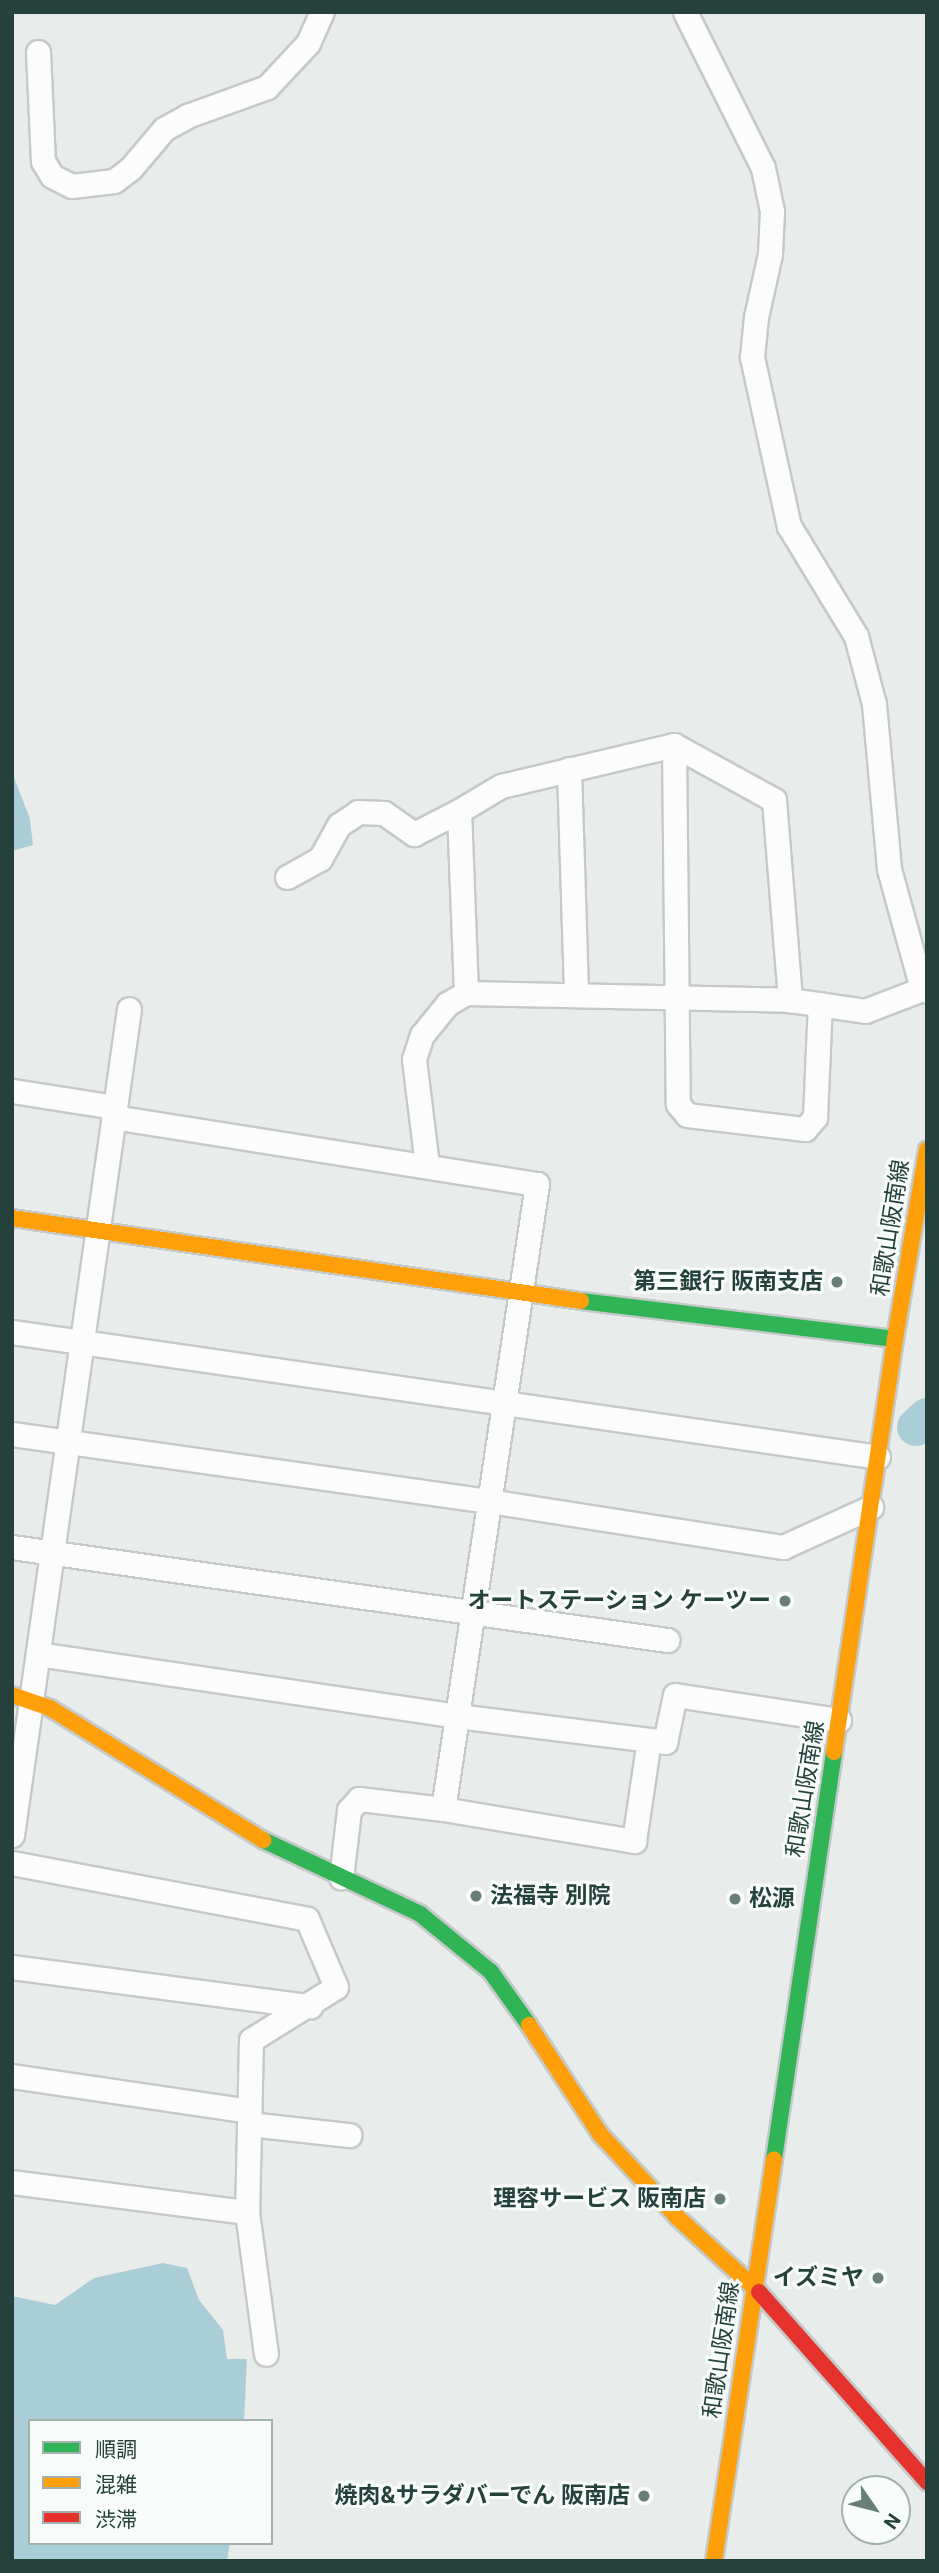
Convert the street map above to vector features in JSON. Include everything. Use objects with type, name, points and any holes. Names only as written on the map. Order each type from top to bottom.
[{"type":"street","points":[[38,52],[43,161],[52,176],[72,186],[114,181],[131,168],[164,129],[187,116],[267,87],[308,43],[322,12]]},
{"type":"street","points":[[427,1165],[414,1059],[422,1035],[447,1004],[466,993],[790,1000],[865,1011],[924,990],[889,869],[874,704],[856,636],[789,526],[752,357],[756,317],[770,254],[772,221],[763,168],[685,12]]},
{"type":"street","points":[[674,745],[678,1104],[687,1115],[805,1129],[815,1117],[820,1004]]},
{"type":"street","points":[[287,877],[320,859],[339,825],[358,812],[384,813],[414,834],[501,786],[674,745],[774,800],[790,1000]]},
{"type":"street","points":[[569,769],[576,995]]},
{"type":"street","points":[[458,811],[466,993]]},
{"type":"street","points":[[12,1835],[22,1698],[38,1654],[129,1009]]},
{"type":"street","points":[[12,1091],[114,1112],[537,1184],[443,1809]]},
{"type":"street","name":"和歌山阪南線","points":[[714,2561],[895,1339],[927,1150]]},
{"type":"street","points":[[12,1218],[519,1294],[895,1339]]},
{"type":"street","points":[[12,1332],[503,1405],[878,1457]]},
{"type":"street","points":[[12,1434],[489,1501],[783,1547],[871,1507]]},
{"type":"street","points":[[12,1547],[667,1640]]},
{"type":"street","points":[[38,1654],[457,1716],[665,1742],[675,1695],[839,1720]]},
{"type":"street","points":[[22,1698],[50,1708],[281,1851],[420,1914],[444,1931],[491,1972],[535,2033],[600,2134],[677,2217],[754,2286],[927,2482]]},
{"type":"street","points":[[341,1878],[349,1810],[359,1799],[443,1809],[634,1841],[649,1740]]},
{"type":"street","points":[[12,1863],[307,1919],[336,1987],[310,2006],[251,2040],[247,2212],[266,2354]]},
{"type":"street","points":[[12,1967],[310,2006]]},
{"type":"street","points":[[12,2076],[349,2135]]},
{"type":"street","points":[[12,2182],[247,2212]]},
{"type":"water","points":[[12,772],[30,819],[33,845],[12,851]]},
{"type":"water","points":[[163,2263],[187,2268],[199,2300],[223,2330],[227,2359],[247,2359],[244,2419],[28,2419],[28,2545],[230,2545],[227,2561],[12,2561],[12,2296],[55,2305],[94,2278]]},
{"type":"waterway","points":[[916,1427],[927,1417]]},
{"type":"traffic: fast","points":[[581,1301],[895,1339]]},
{"type":"traffic: fast","points":[[774,2159],[834,1752]]},
{"type":"traffic: fast","points":[[263,1840],[420,1914],[491,1972],[529,2025]]},
{"type":"traffic: slow","points":[[834,1752],[895,1339],[927,1150]]},
{"type":"traffic: slow","points":[[12,1218],[581,1301]]},
{"type":"traffic: slow","points":[[12,1695],[50,1708],[263,1840]]},
{"type":"traffic: slow","points":[[529,2025],[600,2134],[677,2217],[759,2292]]},
{"type":"traffic: slow","points":[[714,2561],[774,2159]]},
{"type":"traffic: jam","points":[[759,2292],[927,2482]]},
{"type":"place","name":"第三銀行 阪南支店","points":[[837,1282]]},
{"type":"place","name":"オートステーション ケーツー","points":[[785,1601]]},
{"type":"place","name":"法福寺 別院","points":[[476,1896]]},
{"type":"place","name":"松源","points":[[735,1899]]},
{"type":"place","name":"理容サービス 阪南店","points":[[720,2199]]},
{"type":"place","name":"イズミヤ","points":[[878,2278]]},
{"type":"place","name":"焼肉&サラダバーでん 阪南店","points":[[644,2496]]}]
